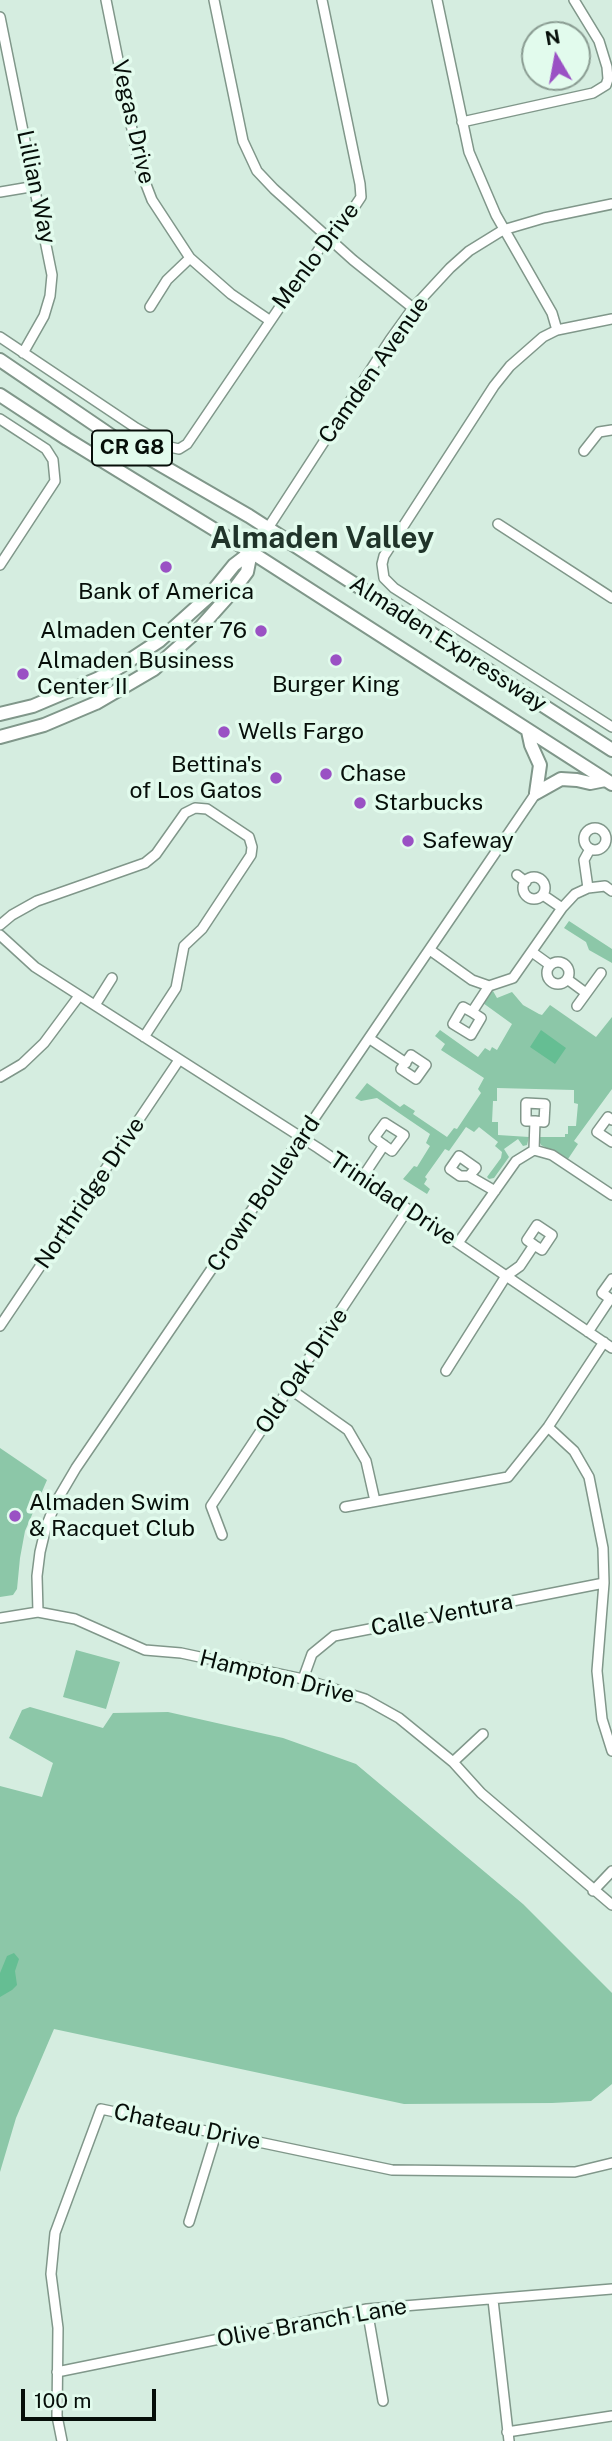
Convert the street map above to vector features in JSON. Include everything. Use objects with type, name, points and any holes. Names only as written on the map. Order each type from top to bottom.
[{"type":"main road","name":"Almaden Expressway","points":[[0,360],[116,439],[268,528],[612,750]]},
{"type":"main road","name":"Almaden Expressway","points":[[0,395],[66,439],[251,552],[609,782]]},
{"type":"main road","name":"Camden Avenue","points":[[0,714],[44,702],[118,668],[159,641],[208,597],[234,565],[251,552],[268,528]]},
{"type":"main road","name":"Camden Avenue","points":[[0,737],[44,725],[96,703],[154,669],[199,629],[232,592],[247,572],[251,552]]},
{"type":"main road","points":[[528,731],[540,765],[536,793]]},
{"type":"main road","points":[[536,793],[561,779],[590,783],[609,782]]},
{"type":"street","name":"Vegas Drive","points":[[106,0],[141,169],[152,201],[190,258],[231,294],[269,320]]},
{"type":"street","points":[[214,0],[243,141],[257,171],[352,260],[413,308]]},
{"type":"street","name":"Menlo Drive","points":[[23,353],[136,428],[170,447],[184,447],[328,236],[361,197],[322,0]]},
{"type":"street","points":[[437,0],[462,122],[477,172],[503,230],[552,313],[558,330]]},
{"type":"street","points":[[462,122],[593,93],[606,85],[607,66],[599,41],[574,0]]},
{"type":"street","name":"Lillian Way","points":[[0,17],[52,275],[44,316],[23,353]]},
{"type":"street","points":[[0,192],[36,186]]},
{"type":"street","name":"Camden Avenue","points":[[268,528],[413,308],[450,268],[469,251],[503,230],[544,218],[612,204]]},
{"type":"street","points":[[150,307],[167,279],[190,258]]},
{"type":"street","points":[[612,319],[558,330],[543,337],[510,366],[494,386],[384,556],[382,572],[394,588],[612,727]]},
{"type":"street","points":[[0,337],[23,353]]},
{"type":"street","points":[[0,419],[46,449],[53,460],[55,481],[0,565]]},
{"type":"street","points":[[584,451],[599,432],[612,430]]},
{"type":"street","points":[[498,524],[612,598]]},
{"type":"street","name":"Crown Boulevard","points":[[38,1612],[40,1552],[56,1502],[76,1468],[536,793]]},
{"type":"street","points":[[0,925],[37,901],[145,863],[156,854],[185,813],[195,808],[206,809],[250,837],[253,847],[251,855],[202,929],[184,946],[176,988],[144,1037]]},
{"type":"street","points":[[602,824],[606,842],[601,848],[590,849],[583,841],[584,834],[602,824]]},
{"type":"street","points":[[588,888],[583,860],[590,849]]},
{"type":"street","points":[[517,875],[526,882]]},
{"type":"street","points":[[532,877],[543,881],[546,888],[543,895],[538,899],[528,897],[524,892],[526,882],[532,877]]},
{"type":"street","points":[[430,950],[472,980],[489,986],[513,978],[562,908],[575,894],[588,888],[605,886],[612,891]]},
{"type":"street","points":[[543,895],[562,908]]},
{"type":"street","name":"Trinidad Drive","points":[[0,935],[35,967],[362,1178],[608,1345]]},
{"type":"street","points":[[532,952],[550,965]]},
{"type":"street","points":[[556,962],[566,965],[569,972],[567,979],[561,983],[551,981],[547,975],[550,965],[556,962]]},
{"type":"street","points":[[577,1006],[601,973]]},
{"type":"street","points":[[95,1006],[112,978]]},
{"type":"street","points":[[567,979],[586,993]]},
{"type":"street","points":[[472,1012],[489,986]]},
{"type":"street","points":[[0,1077],[22,1064],[44,1043],[79,996]]},
{"type":"street","points":[[370,1039],[405,1063]]},
{"type":"street","name":"Northridge Drive","points":[[0,1326],[179,1060]]},
{"type":"street","points":[[612,1120],[608,1117],[597,1132],[612,1142]]},
{"type":"street","points":[[534,1150],[536,1121]]},
{"type":"street","points":[[362,1178],[384,1145]]},
{"type":"street","points":[[458,1243],[516,1161],[534,1150],[552,1155],[611,1193]]},
{"type":"street","points":[[469,1176],[495,1191]]},
{"type":"street","name":"Old Oak Drive","points":[[222,1535],[211,1506],[408,1209]]},
{"type":"street","points":[[446,1371],[506,1276],[520,1266],[534,1245]]},
{"type":"street","points":[[588,1332],[611,1299],[602,1293],[612,1279]]},
{"type":"street","points":[[345,1507],[508,1478],[608,1345]]},
{"type":"street","points":[[290,1389],[348,1430],[366,1461],[375,1501]]},
{"type":"street","points":[[548,1427],[574,1451],[589,1477],[603,1548],[604,1583],[597,1671],[602,1719],[612,1751]]},
{"type":"street","name":"Calle Ventura","points":[[303,1679],[312,1654],[334,1636],[604,1583]]},
{"type":"street","name":"Hampton Drive","points":[[0,1618],[38,1612],[75,1619],[145,1650],[181,1653],[303,1679],[366,1699],[399,1718],[453,1762],[481,1793],[612,1905]]},
{"type":"street","points":[[453,1762],[483,1734]]},
{"type":"street","points":[[593,1891],[612,1871]]},
{"type":"street","name":"Chateau Drive","points":[[62,2441],[57,2416],[58,2328],[51,2274],[55,2233],[101,2109],[392,2170],[575,2172],[612,2163]]},
{"type":"street","points":[[188,2222],[216,2134]]},
{"type":"street","name":"Olive Branch Lane","points":[[57,2372],[367,2309],[612,2289]]},
{"type":"street","points":[[493,2300],[508,2437],[612,2416]]},
{"type":"street","points":[[367,2309],[383,2401]]},
{"type":"shaded area","points":[[569,921],[612,949],[612,963],[589,950],[586,942],[564,928]]},
{"type":"shaded area","points":[[493,991],[497,998],[512,992],[523,1005],[542,1015],[550,1005],[596,1037],[612,1017],[612,1089],[574,1141],[578,1144],[568,1159],[541,1145],[539,1141],[540,1137],[565,1137],[565,1134],[568,1134],[568,1126],[576,1126],[578,1104],[574,1103],[574,1090],[497,1088],[492,1122],[498,1122],[498,1135],[529,1137],[527,1145],[523,1146],[518,1139],[504,1149],[509,1157],[494,1178],[489,1179],[487,1177],[501,1158],[502,1152],[495,1146],[498,1142],[479,1127],[474,1132],[466,1127],[449,1151],[445,1149],[425,1177],[427,1179],[424,1184],[430,1189],[427,1194],[403,1179],[414,1166],[417,1167],[430,1146],[426,1143],[430,1134],[377,1098],[361,1101],[355,1098],[367,1083],[400,1107],[404,1104],[415,1111],[413,1114],[447,1137],[454,1128],[457,1129],[481,1093],[478,1089],[484,1078],[441,1050],[445,1044],[435,1036],[440,1030],[478,1057],[485,1048],[490,1051],[492,1047],[497,1050],[512,1024],[483,1003]]},
{"type":"shaded area","points":[[541,1030],[566,1048],[555,1064],[530,1047]]},
{"type":"shaded area","name":"Almaden Swim & Racquet Club","points":[[0,1448],[47,1480],[25,1531],[17,1589],[13,1595],[0,1597]]},
{"type":"shaded area","points":[[76,1650],[120,1662],[106,1709],[63,1697]]},
{"type":"shaded area","points":[[30,1707],[103,1728],[113,1713],[168,1712],[283,1738],[356,1764],[523,1904],[612,1993],[612,2084],[591,2101],[404,2104],[54,2029],[16,2118],[0,2172],[0,1786],[42,1797],[53,1763],[9,1738],[22,1710]]},
{"type":"shaded area","points":[[14,1953],[19,1959],[15,1971],[17,1985],[0,1997],[0,1973],[7,1956]]},
{"type":"place","name":"Bank of America","points":[[166,567]]},
{"type":"place","name":"Almaden Center 76","points":[[261,631]]},
{"type":"place","name":"Burger King","points":[[336,660]]},
{"type":"place","name":"Almaden Business Center II","points":[[23,674]]},
{"type":"place","name":"Wells Fargo","points":[[224,732]]},
{"type":"place","name":"Chase","points":[[326,774]]},
{"type":"place","name":"Bettina's of Los Gatos","points":[[276,778]]},
{"type":"place","name":"Starbucks","points":[[360,803]]},
{"type":"place","name":"Safeway","points":[[408,841]]},
{"type":"place","name":"Almaden Swim & Racquet Club","points":[[15,1516]]},
{"type":"district","name":"Almaden Valley","points":[[322,539]]}]
